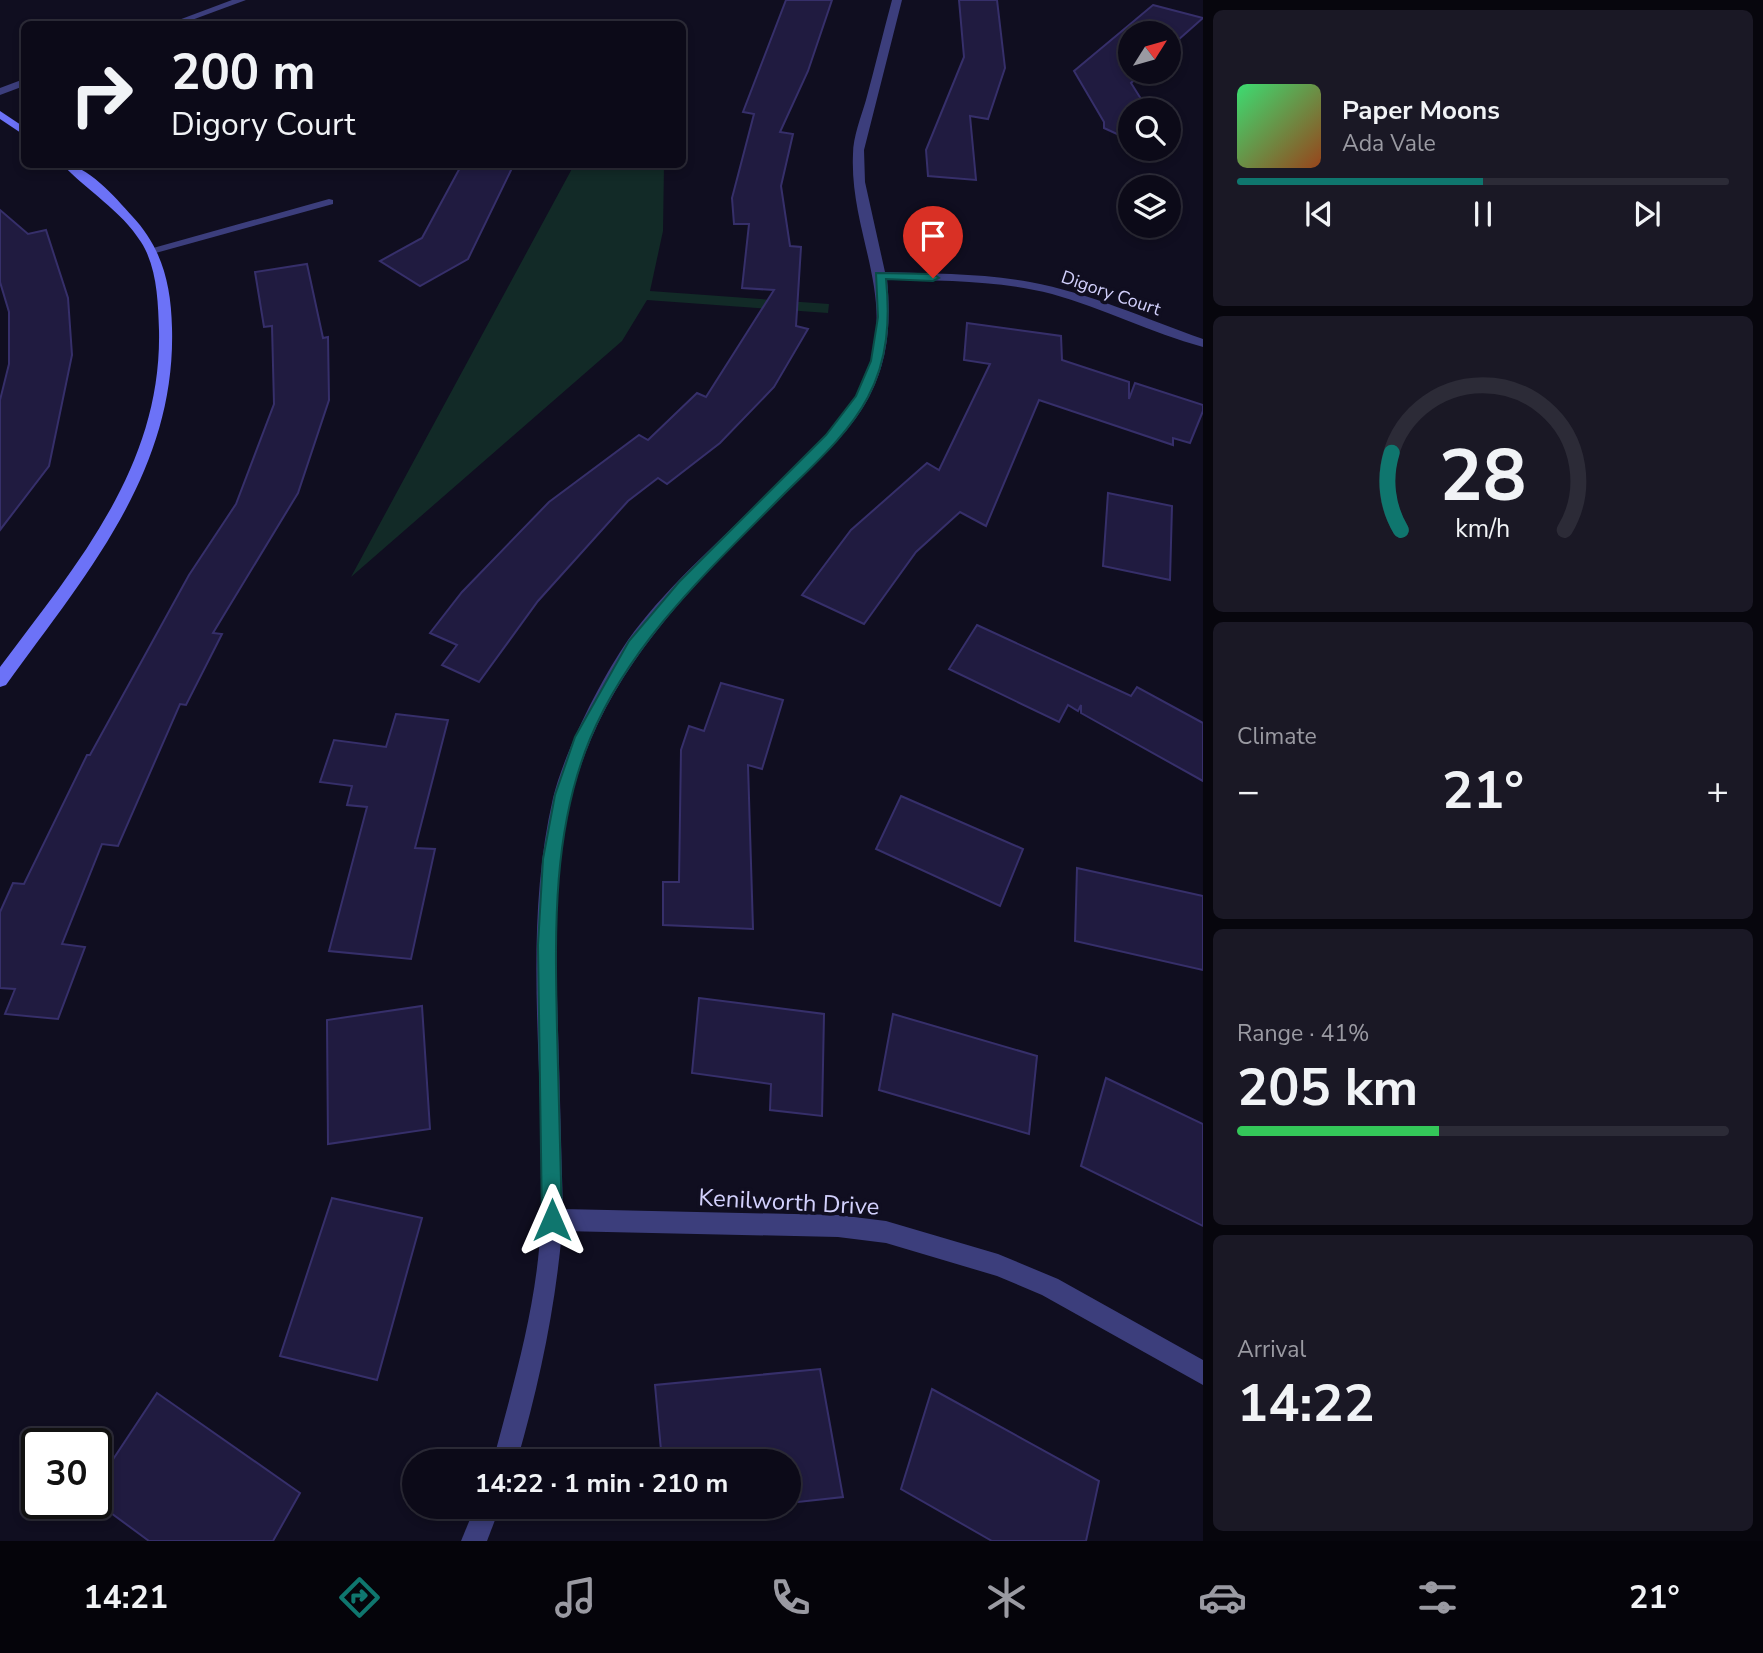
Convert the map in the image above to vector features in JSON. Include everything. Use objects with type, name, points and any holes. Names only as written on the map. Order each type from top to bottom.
[{"type":"street","points":[[508,1449],[525,1392],[546,1286],[552,1220],[546,959],[551,859],[563,795],[579,748],[634,645],[684,586],[831,438],[862,397],[877,361],[884,317],[880,275],[859,182],[858,150],[897,0]]},
{"type":"street","points":[[181,21],[233,1]]},
{"type":"street","points":[[0,92],[21,83]]},
{"type":"street","points":[[0,114],[21,130]]},
{"type":"street","points":[[0,680],[108,529],[136,478],[153,433],[165,384],[168,342],[162,290],[152,250],[94,185],[72,168]]},
{"type":"street","points":[[152,250],[330,202]]},
{"type":"street","name":"Digory Court","points":[[880,275],[987,280],[1049,290],[1100,304],[1203,343]]},
{"type":"street","name":"Kenilworth Drive","points":[[552,1220],[838,1226],[886,1232],[998,1265],[1050,1287],[1203,1373]]},
{"type":"street","points":[[474,1541],[482,1519]]},
{"type":"green space","points":[[572,168],[664,168],[663,231],[650,291],[829,304],[828,313],[647,300],[622,341],[351,577]]},
{"type":"building","points":[[786,0],[832,0],[808,71],[780,132],[793,134],[781,186],[790,246],[801,247],[796,326],[808,329],[774,387],[720,443],[667,484],[658,478],[628,501],[538,601],[479,682],[442,665],[457,645],[430,633],[462,592],[549,502],[639,435],[648,440],[697,393],[706,397],[774,290],[742,288],[749,224],[734,224],[732,198],[754,114],[743,112]]},
{"type":"building","points":[[959,0],[997,0],[1005,68],[988,119],[970,116],[976,180],[928,176],[926,150],[964,57]]},
{"type":"building","points":[[1153,5],[1203,18],[1181,37],[1181,21],[1134,21]]},
{"type":"building","points":[[1118,34],[1118,84],[1132,84],[1140,98],[1118,98],[1118,134],[1104,128],[1104,122],[1074,71]]},
{"type":"building","points":[[460,168],[512,168],[468,259],[420,286],[380,261],[422,238]]},
{"type":"building","points":[[0,210],[28,234],[46,230],[68,298],[72,355],[49,466],[0,530],[0,400],[9,364],[9,312],[0,282]]},
{"type":"building","points":[[307,264],[323,338],[328,337],[329,400],[298,493],[213,633],[222,634],[186,705],[180,704],[118,846],[102,844],[62,944],[85,947],[58,1019],[5,1014],[15,989],[0,988],[0,912],[13,883],[24,884],[87,755],[90,755],[189,575],[236,504],[274,404],[272,326],[264,327],[255,272]]},
{"type":"building","points":[[967,323],[1061,336],[1062,360],[1129,382],[1129,399],[1135,383],[1203,405],[1203,411],[1190,443],[1173,438],[1173,445],[1039,400],[986,526],[960,512],[916,552],[864,624],[802,595],[851,530],[927,463],[939,470],[990,364],[964,360]]},
{"type":"building","points":[[1108,493],[1172,506],[1170,580],[1103,566]]},
{"type":"building","points":[[977,625],[1131,696],[1137,687],[1203,723],[1203,781],[1081,713],[1081,705],[1078,711],[1068,705],[1059,722],[949,669]]},
{"type":"building","points":[[721,683],[783,700],[762,769],[748,765],[753,929],[663,925],[663,882],[679,882],[681,750],[689,726],[704,731]]},
{"type":"building","points":[[396,714],[448,720],[415,848],[435,849],[411,959],[329,951],[367,807],[347,805],[352,786],[320,782],[334,740],[386,747]]},
{"type":"building","points":[[901,796],[1023,849],[1000,906],[876,849]]},
{"type":"building","points":[[1077,868],[1203,896],[1203,970],[1075,941]]},
{"type":"building","points":[[699,998],[824,1014],[822,1116],[770,1110],[771,1084],[692,1073]]},
{"type":"building","points":[[422,1006],[430,1129],[328,1144],[327,1020]]},
{"type":"building","points":[[893,1014],[1037,1056],[1029,1134],[879,1090]]},
{"type":"building","points":[[1106,1078],[1203,1124],[1203,1226],[1081,1166]]},
{"type":"building","points":[[332,1198],[422,1218],[377,1380],[280,1356]]},
{"type":"building","points":[[820,1369],[843,1497],[801,1502],[801,1449],[661,1449],[655,1385]]},
{"type":"building","points":[[932,1389],[1099,1481],[1086,1541],[992,1541],[901,1489]]},
{"type":"building","points":[[157,1393],[300,1493],[273,1541],[149,1541],[112,1514],[112,1461]]},
{"type":"route","points":[[552,1220],[546,945],[551,859],[563,795],[583,737],[621,664],[634,645],[684,586],[831,438],[862,397],[877,361],[884,317],[880,275],[933,278]]}]
